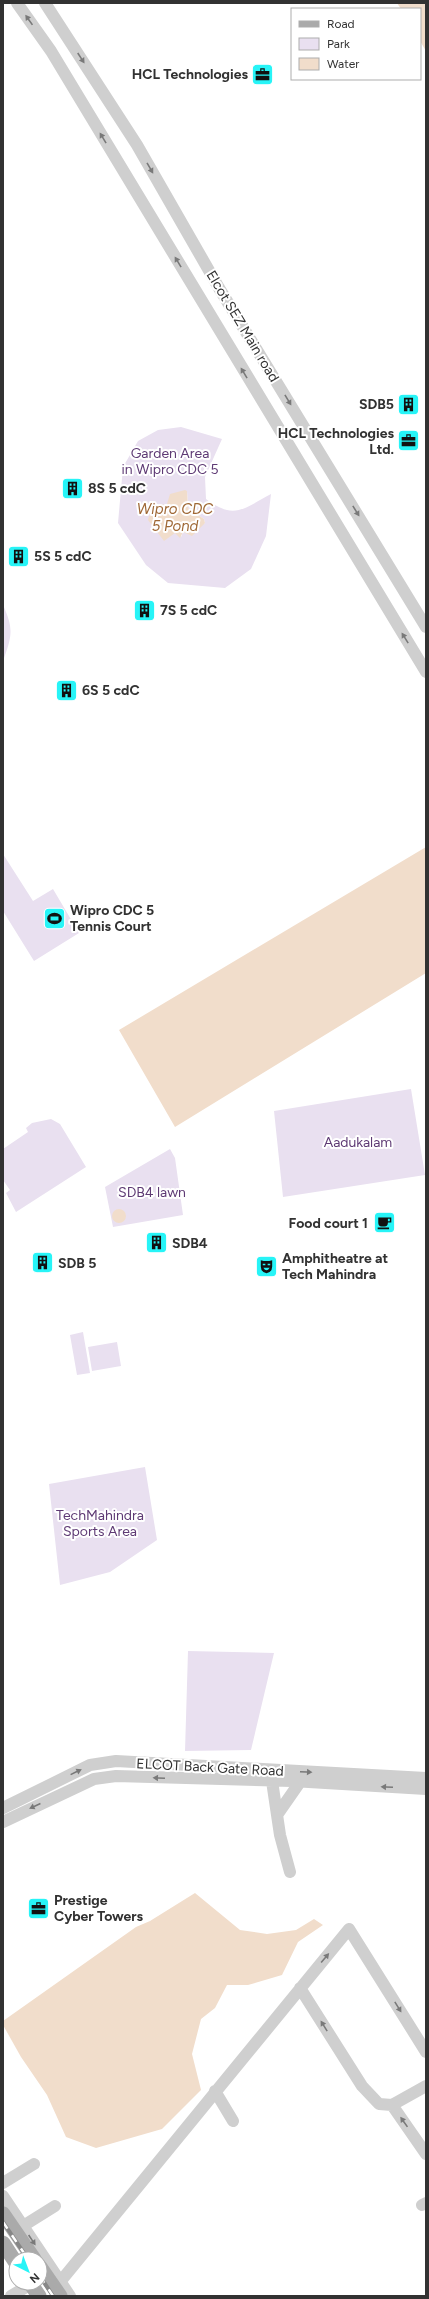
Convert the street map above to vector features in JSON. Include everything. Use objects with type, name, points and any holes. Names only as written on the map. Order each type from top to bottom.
[{"type":"main road","points":[[3,2214],[28,2251]]},
{"type":"main road","points":[[48,2276],[60,2289]]},
{"type":"street","name":"Elcot SEZ Main road","points":[[17,3],[41,37],[302,470],[426,672]]},
{"type":"street","name":"Elcot SEZ Main road","points":[[45,3],[137,145],[229,304],[426,627]]},
{"type":"street","points":[[41,37],[60,25]]},
{"type":"street","name":"ELCOT Back Gate Road","points":[[3,1808],[90,1765],[116,1761],[426,1778]]},
{"type":"street","points":[[187,1779],[189,1766]]},
{"type":"street","name":"ELCOT Back Gate Road","points":[[3,1822],[94,1779],[116,1776],[426,1788]]},
{"type":"street","points":[[272,1782],[280,1835],[290,1872]]},
{"type":"street","points":[[278,1815],[300,1782]]},
{"type":"street","points":[[60,2289],[215,2091],[349,1929],[426,2052]]},
{"type":"street","points":[[300,1988],[369,2095],[379,2104],[392,2105],[426,2086]]},
{"type":"street","points":[[215,2091],[233,2120]]},
{"type":"street","points":[[392,2105],[426,2154]]},
{"type":"street","points":[[3,2183],[34,2164]]},
{"type":"street","points":[[3,2196],[23,2226],[60,2289],[70,2296]]},
{"type":"street","points":[[23,2226],[55,2206]]},
{"type":"street","points":[[11,2296],[25,2291]]},
{"type":"green space","name":"Garden Area in Wipro CDC 5","points":[[181,427],[222,439],[205,477],[206,499],[216,505],[231,511],[238,510],[246,508],[271,494],[266,536],[251,569],[225,588],[168,583],[146,565],[118,523],[123,467],[138,441],[158,430]],"holes":[[[187,491],[188,508],[204,519],[205,523],[183,532],[181,537],[160,512],[167,504]]]},
{"type":"green space","points":[[3,605],[9,620],[10,639],[3,661]]},
{"type":"green space","points":[[3,854],[33,901],[53,889],[79,933],[34,961],[3,911]]},
{"type":"green space","name":"Aadukalam","points":[[411,1089],[425,1175],[283,1197],[274,1111]]},
{"type":"green space","points":[[51,1119],[60,1124],[86,1167],[16,1212],[6,1193],[10,1190],[3,1180],[3,1149],[28,1132],[26,1128],[32,1123]]},
{"type":"green space","name":"SDB4 lawn","points":[[170,1149],[175,1158],[183,1215],[113,1227],[105,1187]]},
{"type":"green space","points":[[83,1332],[90,1373],[77,1375],[70,1335]]},
{"type":"green space","points":[[117,1342],[121,1366],[92,1371],[88,1347]]},
{"type":"green space","name":"TechMahindra Sports Area","points":[[145,1467],[157,1540],[110,1572],[60,1585],[49,1484]]},
{"type":"green space","points":[[188,1651],[274,1653],[251,1750],[185,1751]]},
{"type":"water","points":[[397,3],[426,3],[426,51],[421,43],[421,8],[400,8]]},
{"type":"water","name":"Wipro CDC 5 Pond","points":[[185,490],[187,491],[188,508],[204,519],[205,523],[192,536],[183,532],[180,538],[175,533],[164,541],[148,520],[149,516],[160,512],[161,505],[167,504],[170,494]]},
{"type":"water","points":[[426,847],[426,973],[175,1127],[119,1030]]},
{"type":"water","points":[[116,1209],[122,1209],[126,1213],[126,1219],[122,1223],[116,1223],[112,1219],[112,1213]]},
{"type":"water","points":[[195,1893],[240,1930],[267,1934],[296,1930],[314,1919],[323,1925],[298,1942],[282,1975],[248,1985],[227,1985],[215,2008],[201,2019],[192,2054],[201,2090],[162,2129],[96,2148],[66,2137],[47,2095],[21,2057],[3,2025],[3,2021],[136,1927],[150,1921]]},
{"type":"railway","points":[[3,2222],[23,2251]]},
{"type":"railway","points":[[48,2288],[53,2296]]},
{"type":"place","name":"HCL Technologies","points":[[263,74]]},
{"type":"place","name":"SDB5","points":[[409,404]]},
{"type":"place","name":"HCL Technologies Ltd.","points":[[409,441]]},
{"type":"place","name":"8S 5 cdC","points":[[73,488]]},
{"type":"place","name":"5S 5 cdC","points":[[19,556]]},
{"type":"place","name":"7S 5 cdC","points":[[145,610]]},
{"type":"place","name":"6S 5 cdC","points":[[67,690]]},
{"type":"place","name":"Wipro CDC 5 Tennis Court","points":[[55,918]]},
{"type":"place","name":"Food court 1","points":[[384,1223]]},
{"type":"place","name":"SDB4","points":[[156,1243]]},
{"type":"place","name":"SDB 5","points":[[43,1263]]},
{"type":"place","name":"Amphitheatre at Tech Mahindra","points":[[266,1266]]},
{"type":"place","name":"Prestige Cyber Towers","points":[[38,1908]]}]
